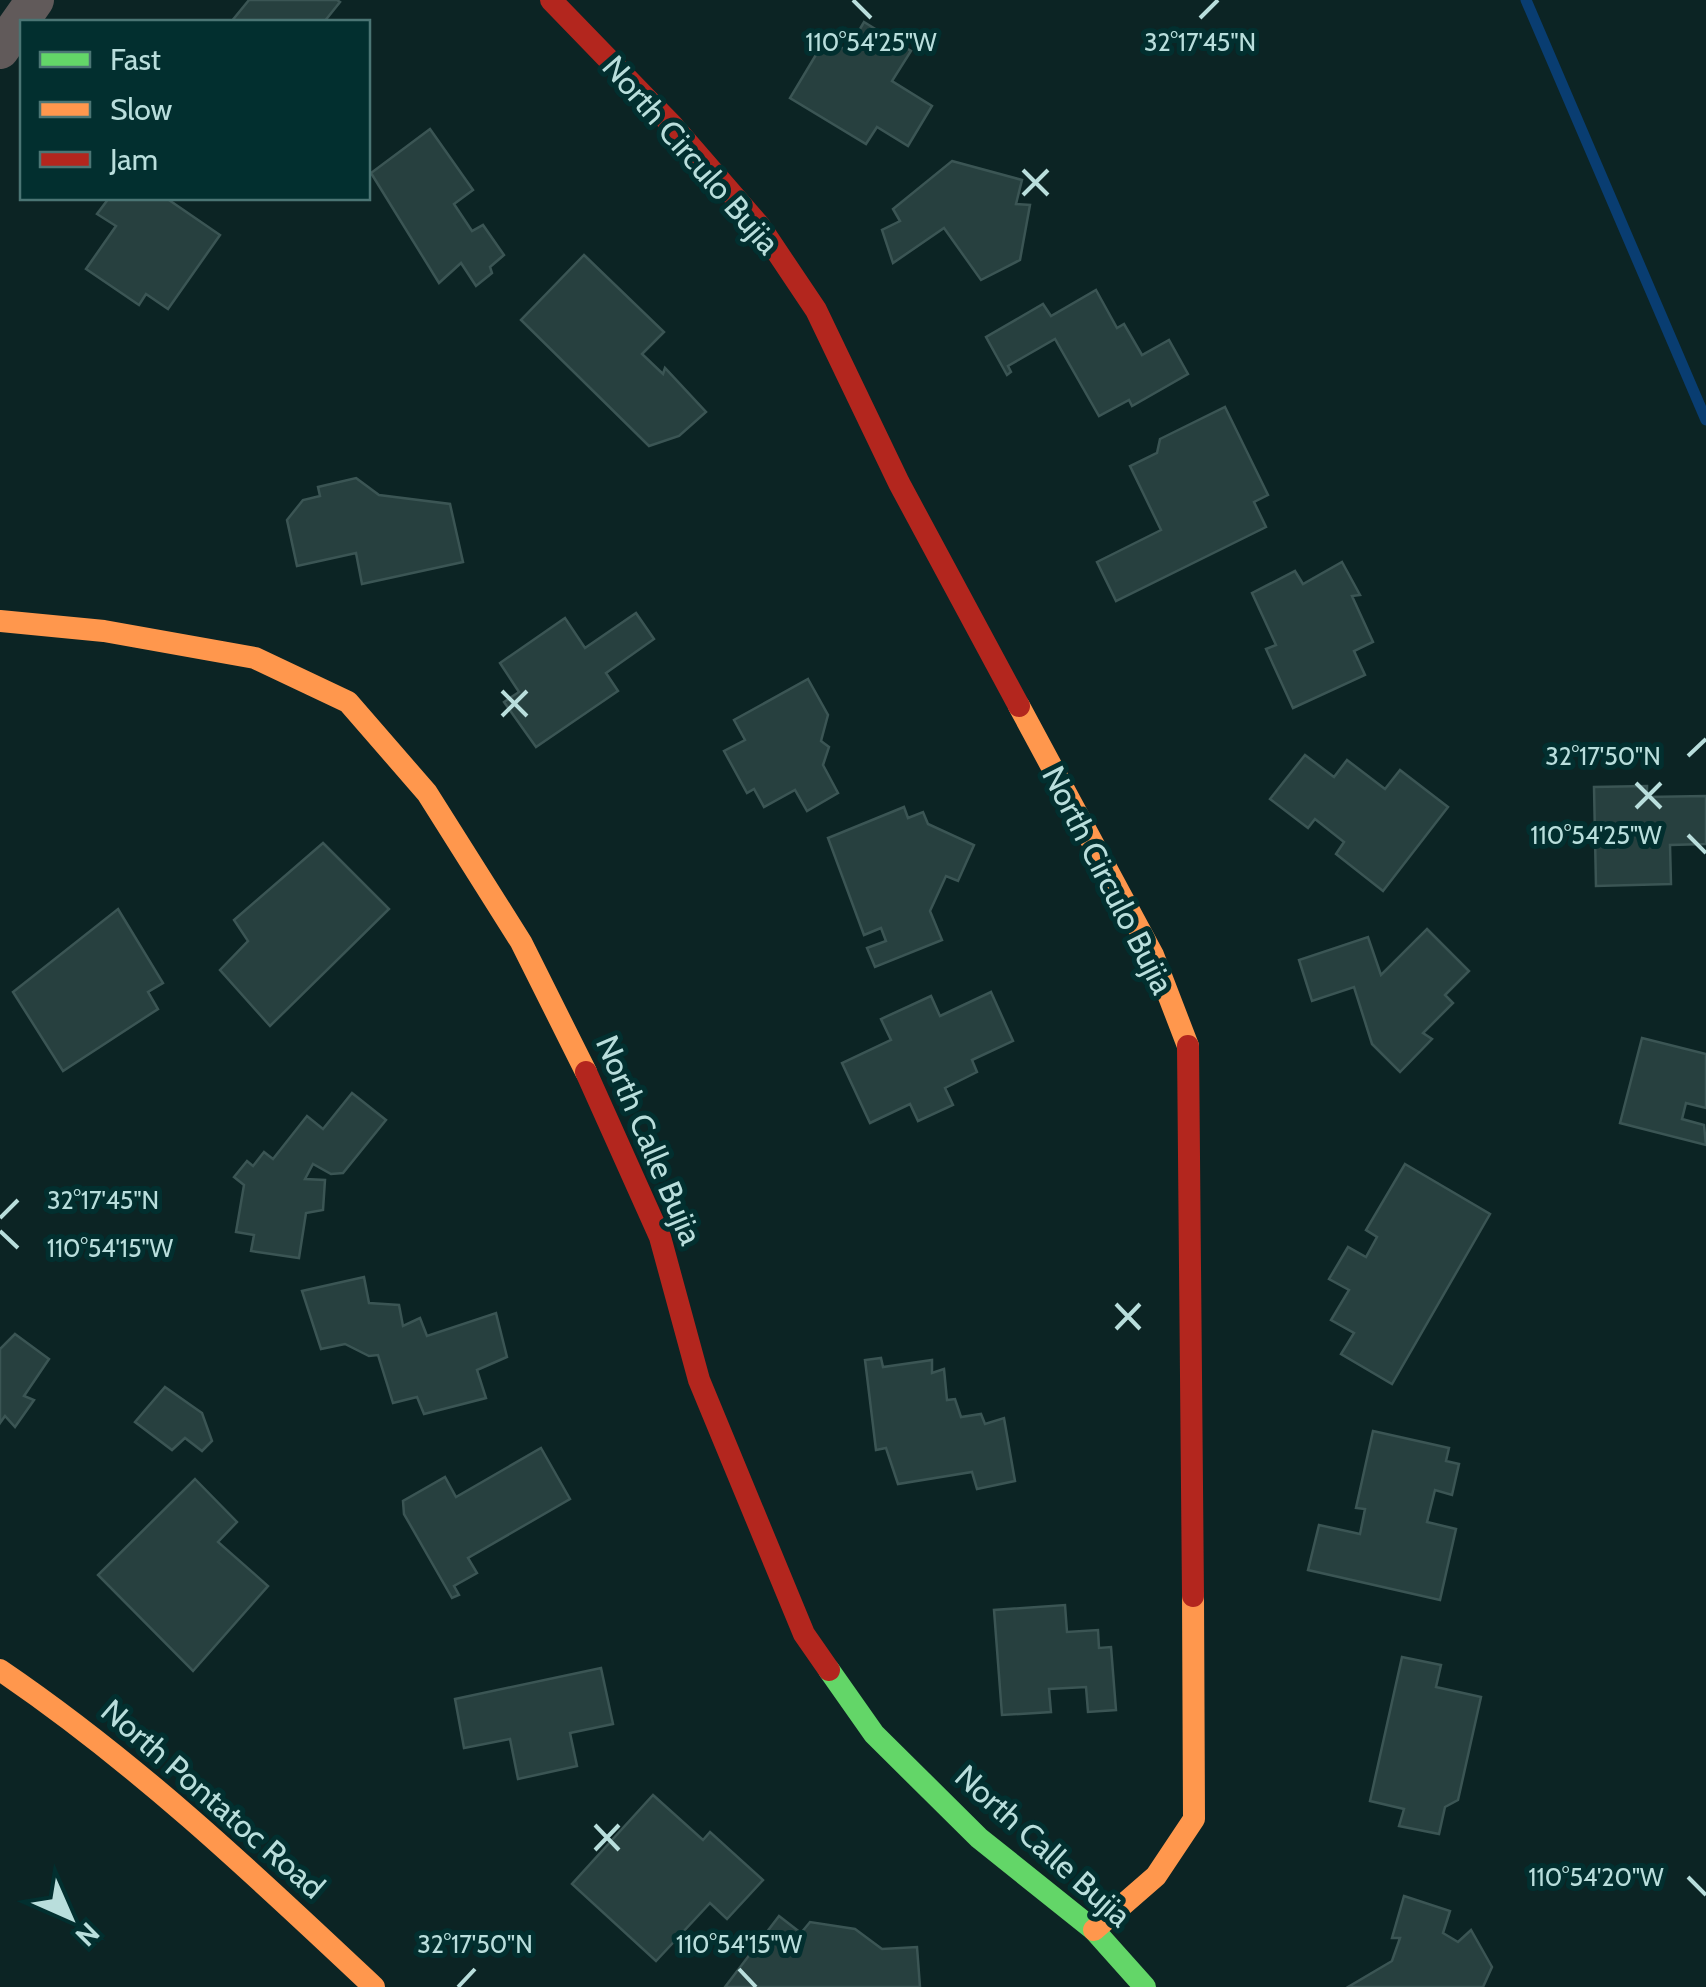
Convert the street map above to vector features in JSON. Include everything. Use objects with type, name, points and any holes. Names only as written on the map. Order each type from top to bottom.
[{"type":"street","name":"North Circulo Bujia","points":[[551,0],[673,126],[759,225],[816,310],[899,483],[1153,955],[1191,1053],[1194,1820],[1156,1876],[1094,1930]]},
{"type":"street","points":[[0,50],[20,21]]},
{"type":"street","name":"North Calle Bujia","points":[[0,621],[104,631],[255,658],[348,702],[426,793],[522,942],[568,1030],[660,1237],[699,1380],[804,1634],[887,1747],[978,1838],[1094,1930],[1145,1987]]},
{"type":"street","name":"North Pontatoc Road","points":[[0,1670],[84,1728],[195,1818],[374,1987]]},
{"type":"building","points":[[249,0],[340,2],[326,20],[233,20]]},
{"type":"building","points":[[864,22],[911,51],[892,81],[932,106],[908,146],[877,127],[866,144],[790,98],[826,38],[847,51]]},
{"type":"building","points":[[430,129],[473,190],[454,204],[472,231],[483,225],[504,255],[490,267],[492,273],[476,286],[461,263],[439,283],[371,173]]},
{"type":"building","points":[[952,161],[1022,180],[1016,204],[1030,205],[1020,260],[981,280],[944,228],[893,263],[882,230],[900,221],[893,209]]},
{"type":"building","points":[[108,200],[169,200],[220,235],[168,309],[146,294],[139,305],[86,269],[116,226],[97,214]]},
{"type":"building","points":[[584,255],[664,332],[642,354],[663,374],[665,368],[706,412],[679,436],[649,446],[521,320]]},
{"type":"building","points":[[1096,290],[1117,328],[1124,324],[1142,355],[1169,340],[1188,374],[1132,406],[1129,400],[1099,416],[1055,339],[1008,366],[1011,372],[1007,375],[986,337],[1043,304],[1051,316]]},
{"type":"building","points":[[1225,407],[1268,495],[1254,502],[1266,527],[1116,601],[1097,562],[1161,530],[1130,466],[1157,453],[1160,439]]},
{"type":"building","points":[[356,478],[379,495],[450,504],[463,562],[362,584],[356,553],[297,566],[287,520],[303,500],[320,496],[318,487]]},
{"type":"building","points":[[1342,562],[1360,595],[1352,596],[1373,642],[1354,651],[1365,675],[1293,708],[1266,649],[1276,645],[1252,593],[1295,571],[1303,584]]},
{"type":"building","points":[[636,613],[654,639],[606,673],[618,691],[536,747],[504,702],[519,692],[500,663],[565,618],[585,648]]},
{"type":"building","points":[[808,679],[828,715],[821,741],[829,747],[823,765],[838,793],[807,811],[795,790],[764,807],[754,789],[747,793],[724,751],[745,740],[734,720]]},
{"type":"building","points":[[1305,755],[1334,777],[1347,760],[1385,789],[1400,770],[1448,807],[1383,891],[1336,854],[1344,842],[1315,819],[1308,828],[1270,799]]},
{"type":"building","points":[[1647,786],[1647,797],[1706,796],[1706,844],[1670,845],[1671,884],[1596,886],[1594,787]]},
{"type":"building","points":[[904,807],[908,818],[923,812],[928,824],[974,845],[958,881],[946,876],[930,911],[942,940],[875,967],[867,948],[886,941],[881,928],[864,935],[828,838]]},
{"type":"building","points":[[323,843],[389,909],[270,1026],[220,970],[248,941],[234,920]]},
{"type":"building","points":[[118,909],[163,983],[148,992],[158,1009],[63,1071],[13,992]]},
{"type":"building","points":[[1427,929],[1469,971],[1445,995],[1453,1003],[1423,1033],[1432,1039],[1400,1072],[1372,1044],[1354,987],[1312,1001],[1299,960],[1368,937],[1381,975]]},
{"type":"building","points":[[991,992],[1013,1041],[972,1060],[977,1072],[945,1088],[953,1105],[918,1121],[910,1104],[870,1123],[842,1063],[891,1040],[881,1019],[931,996],[940,1016]]},
{"type":"building","points":[[1642,1038],[1706,1054],[1706,1108],[1686,1103],[1682,1119],[1704,1125],[1706,1145],[1620,1123]]},
{"type":"building","points":[[352,1093],[386,1120],[343,1173],[331,1174],[313,1164],[305,1179],[325,1180],[323,1210],[306,1213],[299,1258],[251,1251],[254,1235],[236,1232],[244,1185],[234,1177],[247,1161],[253,1166],[264,1152],[273,1159],[307,1116],[323,1129]]},
{"type":"building","points":[[1405,1164],[1490,1214],[1392,1384],[1341,1354],[1354,1333],[1331,1320],[1349,1290],[1329,1279],[1348,1247],[1366,1257],[1377,1237],[1366,1230]]},
{"type":"building","points":[[364,1277],[369,1303],[399,1305],[403,1326],[420,1318],[427,1336],[496,1313],[507,1357],[477,1370],[486,1398],[424,1414],[417,1397],[393,1403],[378,1355],[369,1356],[345,1344],[321,1349],[302,1291]]},
{"type":"building","points":[[15,1334],[49,1359],[24,1396],[34,1400],[15,1427],[5,1416],[0,1423],[0,1349]]},
{"type":"building","points":[[881,1358],[883,1367],[932,1360],[932,1373],[944,1369],[947,1400],[955,1399],[961,1417],[981,1414],[985,1424],[1004,1418],[1015,1481],[977,1489],[972,1472],[898,1484],[886,1448],[876,1450],[865,1360]]},
{"type":"building","points":[[165,1387],[202,1413],[212,1441],[202,1451],[185,1438],[172,1450],[135,1422]]},
{"type":"building","points":[[1373,1431],[1449,1448],[1446,1461],[1459,1464],[1452,1495],[1435,1490],[1427,1522],[1456,1529],[1440,1600],[1308,1570],[1319,1525],[1360,1534],[1365,1509],[1356,1508]]},
{"type":"building","points":[[541,1448],[570,1499],[468,1558],[477,1573],[454,1586],[459,1595],[452,1598],[404,1514],[403,1501],[445,1477],[456,1497]]},
{"type":"building","points":[[195,1479],[237,1522],[218,1542],[268,1586],[193,1671],[98,1575]]},
{"type":"building","points":[[1065,1605],[1067,1632],[1098,1630],[1099,1648],[1111,1647],[1116,1710],[1088,1712],[1086,1687],[1049,1689],[1051,1712],[1002,1715],[994,1610]]},
{"type":"building","points":[[1402,1657],[1441,1665],[1436,1687],[1481,1697],[1458,1800],[1445,1807],[1439,1834],[1399,1826],[1404,1809],[1370,1801]]},
{"type":"building","points":[[601,1668],[613,1724],[570,1733],[577,1766],[518,1779],[510,1739],[464,1748],[455,1699]]},
{"type":"building","points":[[653,1795],[703,1840],[710,1832],[763,1880],[727,1919],[710,1903],[656,1961],[572,1884]]},
{"type":"building","points":[[1404,1896],[1450,1911],[1443,1933],[1458,1942],[1471,1930],[1492,1967],[1483,1987],[1348,1987],[1392,1961],[1400,1938],[1392,1938]]},
{"type":"building","points":[[779,1916],[801,1933],[810,1922],[855,1929],[882,1949],[917,1947],[920,1987],[725,1987]]},
{"type":"waterway","points":[[1526,0],[1706,420]]},
{"type":"traffic: fast","points":[[829,1670],[874,1734],[979,1838],[1094,1930],[1145,1987]]},
{"type":"traffic: slow","points":[[0,621],[104,631],[255,658],[348,702],[427,793],[521,942],[586,1072]]},
{"type":"traffic: slow","points":[[1019,706],[1153,955],[1188,1046]]},
{"type":"traffic: slow","points":[[1094,1930],[1156,1876],[1194,1819],[1193,1596]]},
{"type":"traffic: slow","points":[[0,1670],[147,1781],[374,1987]]},
{"type":"traffic: jam","points":[[551,0],[673,126],[759,225],[816,310],[899,483],[1019,706]]},
{"type":"traffic: jam","points":[[1188,1046],[1193,1596]]},
{"type":"traffic: jam","points":[[586,1072],[660,1237],[699,1380],[804,1634],[829,1670]]}]
